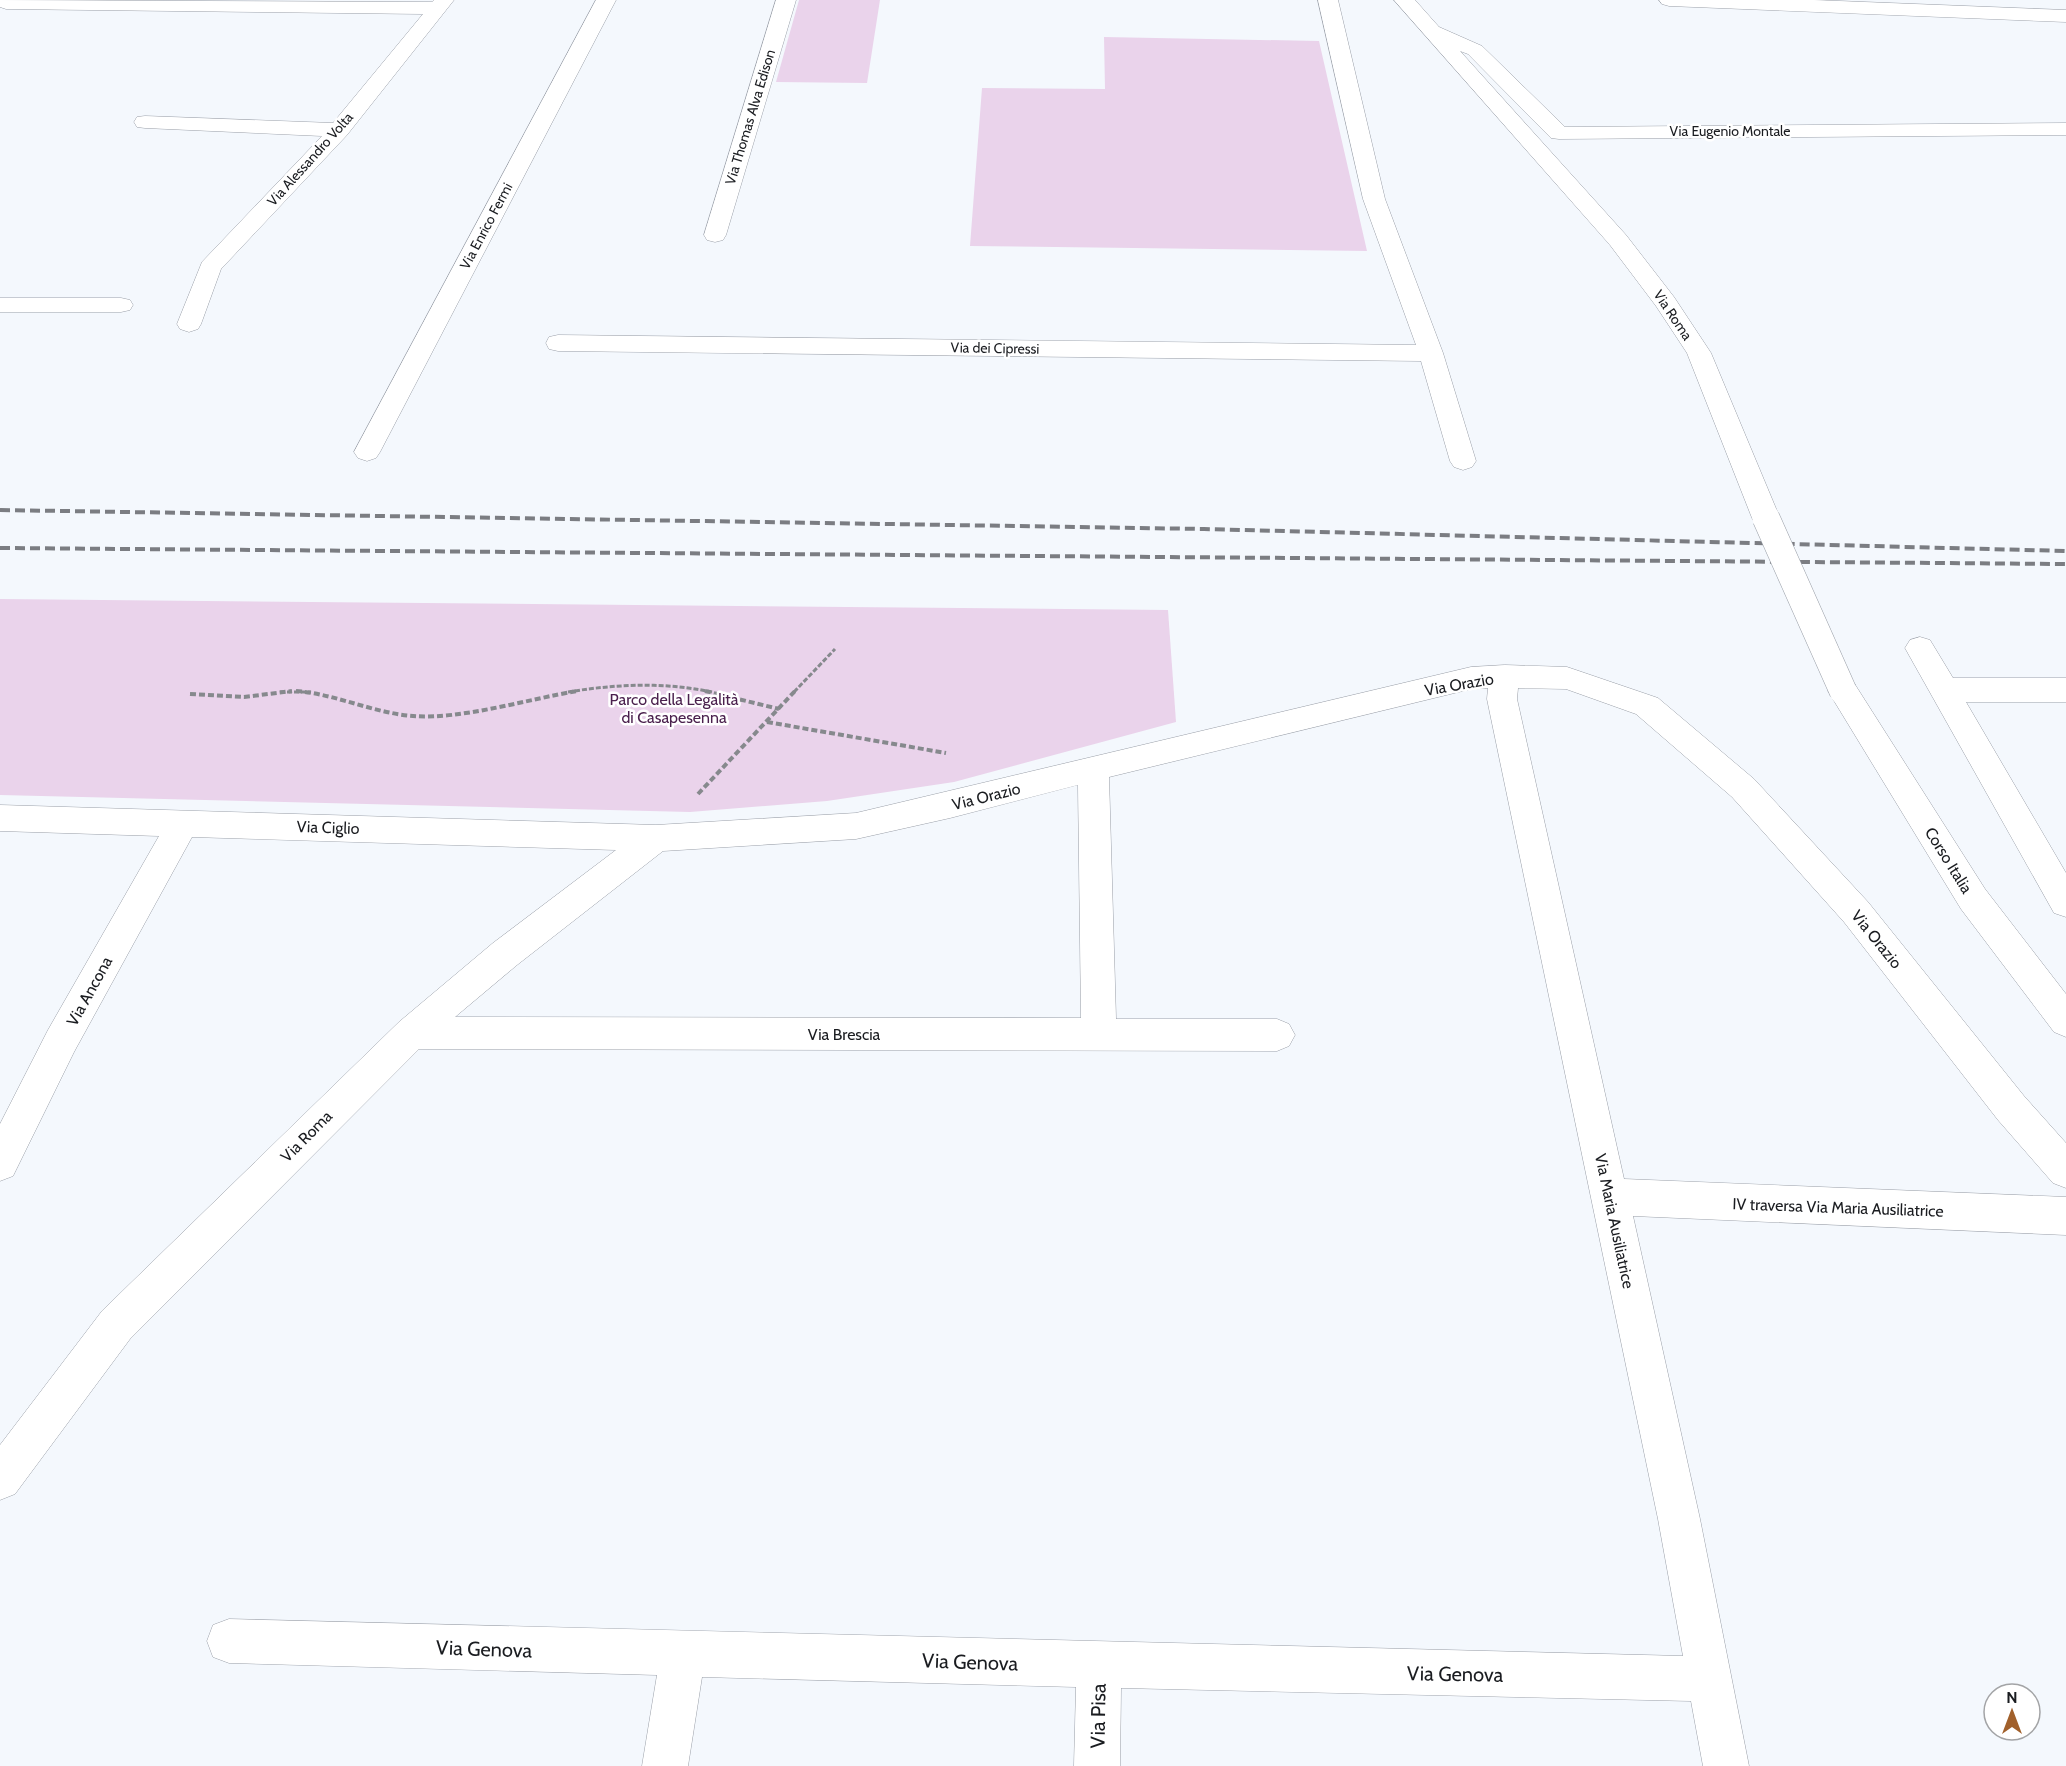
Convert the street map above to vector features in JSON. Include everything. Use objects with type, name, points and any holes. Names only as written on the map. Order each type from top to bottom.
[{"type":"street","name":"Via Enrico Fermi","points":[[367,452],[606,0]]},
{"type":"street","name":"Via Thomas Alva Edison","points":[[715,235],[786,0]]},
{"type":"street","points":[[1328,0],[1374,200],[1431,353],[1463,461]]},
{"type":"street","name":"Via Roma","points":[[1404,0],[1618,240],[1666,302],[1699,354],[1766,518],[1844,691]]},
{"type":"street","points":[[1669,0],[1840,3],[2066,16]]},
{"type":"street","points":[[2057,0],[2066,11]]},
{"type":"street","points":[[5,4],[441,4]]},
{"type":"street","name":"Via Alessandro Volta","points":[[189,324],[210,267],[339,130],[441,4]]},
{"type":"street","name":"Via Eugenio Montale","points":[[1431,31],[1475,50],[1559,133],[2066,129]]},
{"type":"street","points":[[145,122],[339,130]]},
{"type":"street","points":[[0,305],[121,305]]},
{"type":"street","name":"Via dei Cipressi","points":[[558,343],[1431,353]]},
{"type":"street","points":[[1920,648],[1946,690],[2019,825],[2066,903]]},
{"type":"street","name":"Via Orazio","points":[[656,838],[856,826],[1471,678],[1505,676],[1567,678],[1647,706],[1743,788],[1856,912],[2011,1108],[2066,1170]]},
{"type":"street","name":"Via Maria Ausiliatrice","points":[[1505,676],[1502,699],[1679,1519],[1726,1766]]},
{"type":"street","points":[[1946,690],[2066,690]]},
{"type":"street","name":"Corso Italia","points":[[1844,691],[1972,899],[2066,1021]]},
{"type":"street","points":[[1093,768],[1099,1035]]},
{"type":"street","name":"Via Ciglio","points":[[0,818],[656,838]]},
{"type":"street","name":"Via Ancona","points":[[0,1163],[61,1041],[183,823]]},
{"type":"street","name":"Via Roma","points":[[0,1479],[116,1324],[411,1033],[505,954],[656,838]]},
{"type":"street","name":"Via Brescia","points":[[411,1033],[1277,1035]]},
{"type":"street","name":"IV traversa Via Maria Ausiliatrice","points":[[1610,1197],[2066,1216]]},
{"type":"street","name":"Via Genova","points":[[229,1641],[1710,1679]]},
{"type":"street","points":[[665,1766],[683,1654]]},
{"type":"street","name":"Via Pisa","points":[[1097,1766],[1099,1665]]},
{"type":"path","points":[[656,838],[835,649]]},
{"type":"path","points":[[190,694],[213,698],[233,698],[296,691],[312,692],[404,716],[430,716],[496,706],[561,692],[608,686],[676,686],[778,709]]},
{"type":"path","points":[[766,722],[946,753]]},
{"type":"green space","points":[[799,0],[880,0],[867,83],[776,82]]},
{"type":"green space","points":[[1104,37],[1319,41],[1367,251],[970,246],[982,88],[1105,89]]},
{"type":"green space","name":"Parco della Legalità di Casapesenna","points":[[0,599],[1168,610],[1176,722],[954,782],[827,801],[690,812],[0,795]]},
{"type":"railway","points":[[0,510],[1204,529],[2066,551]]},
{"type":"railway","points":[[0,548],[2066,564]]}]
